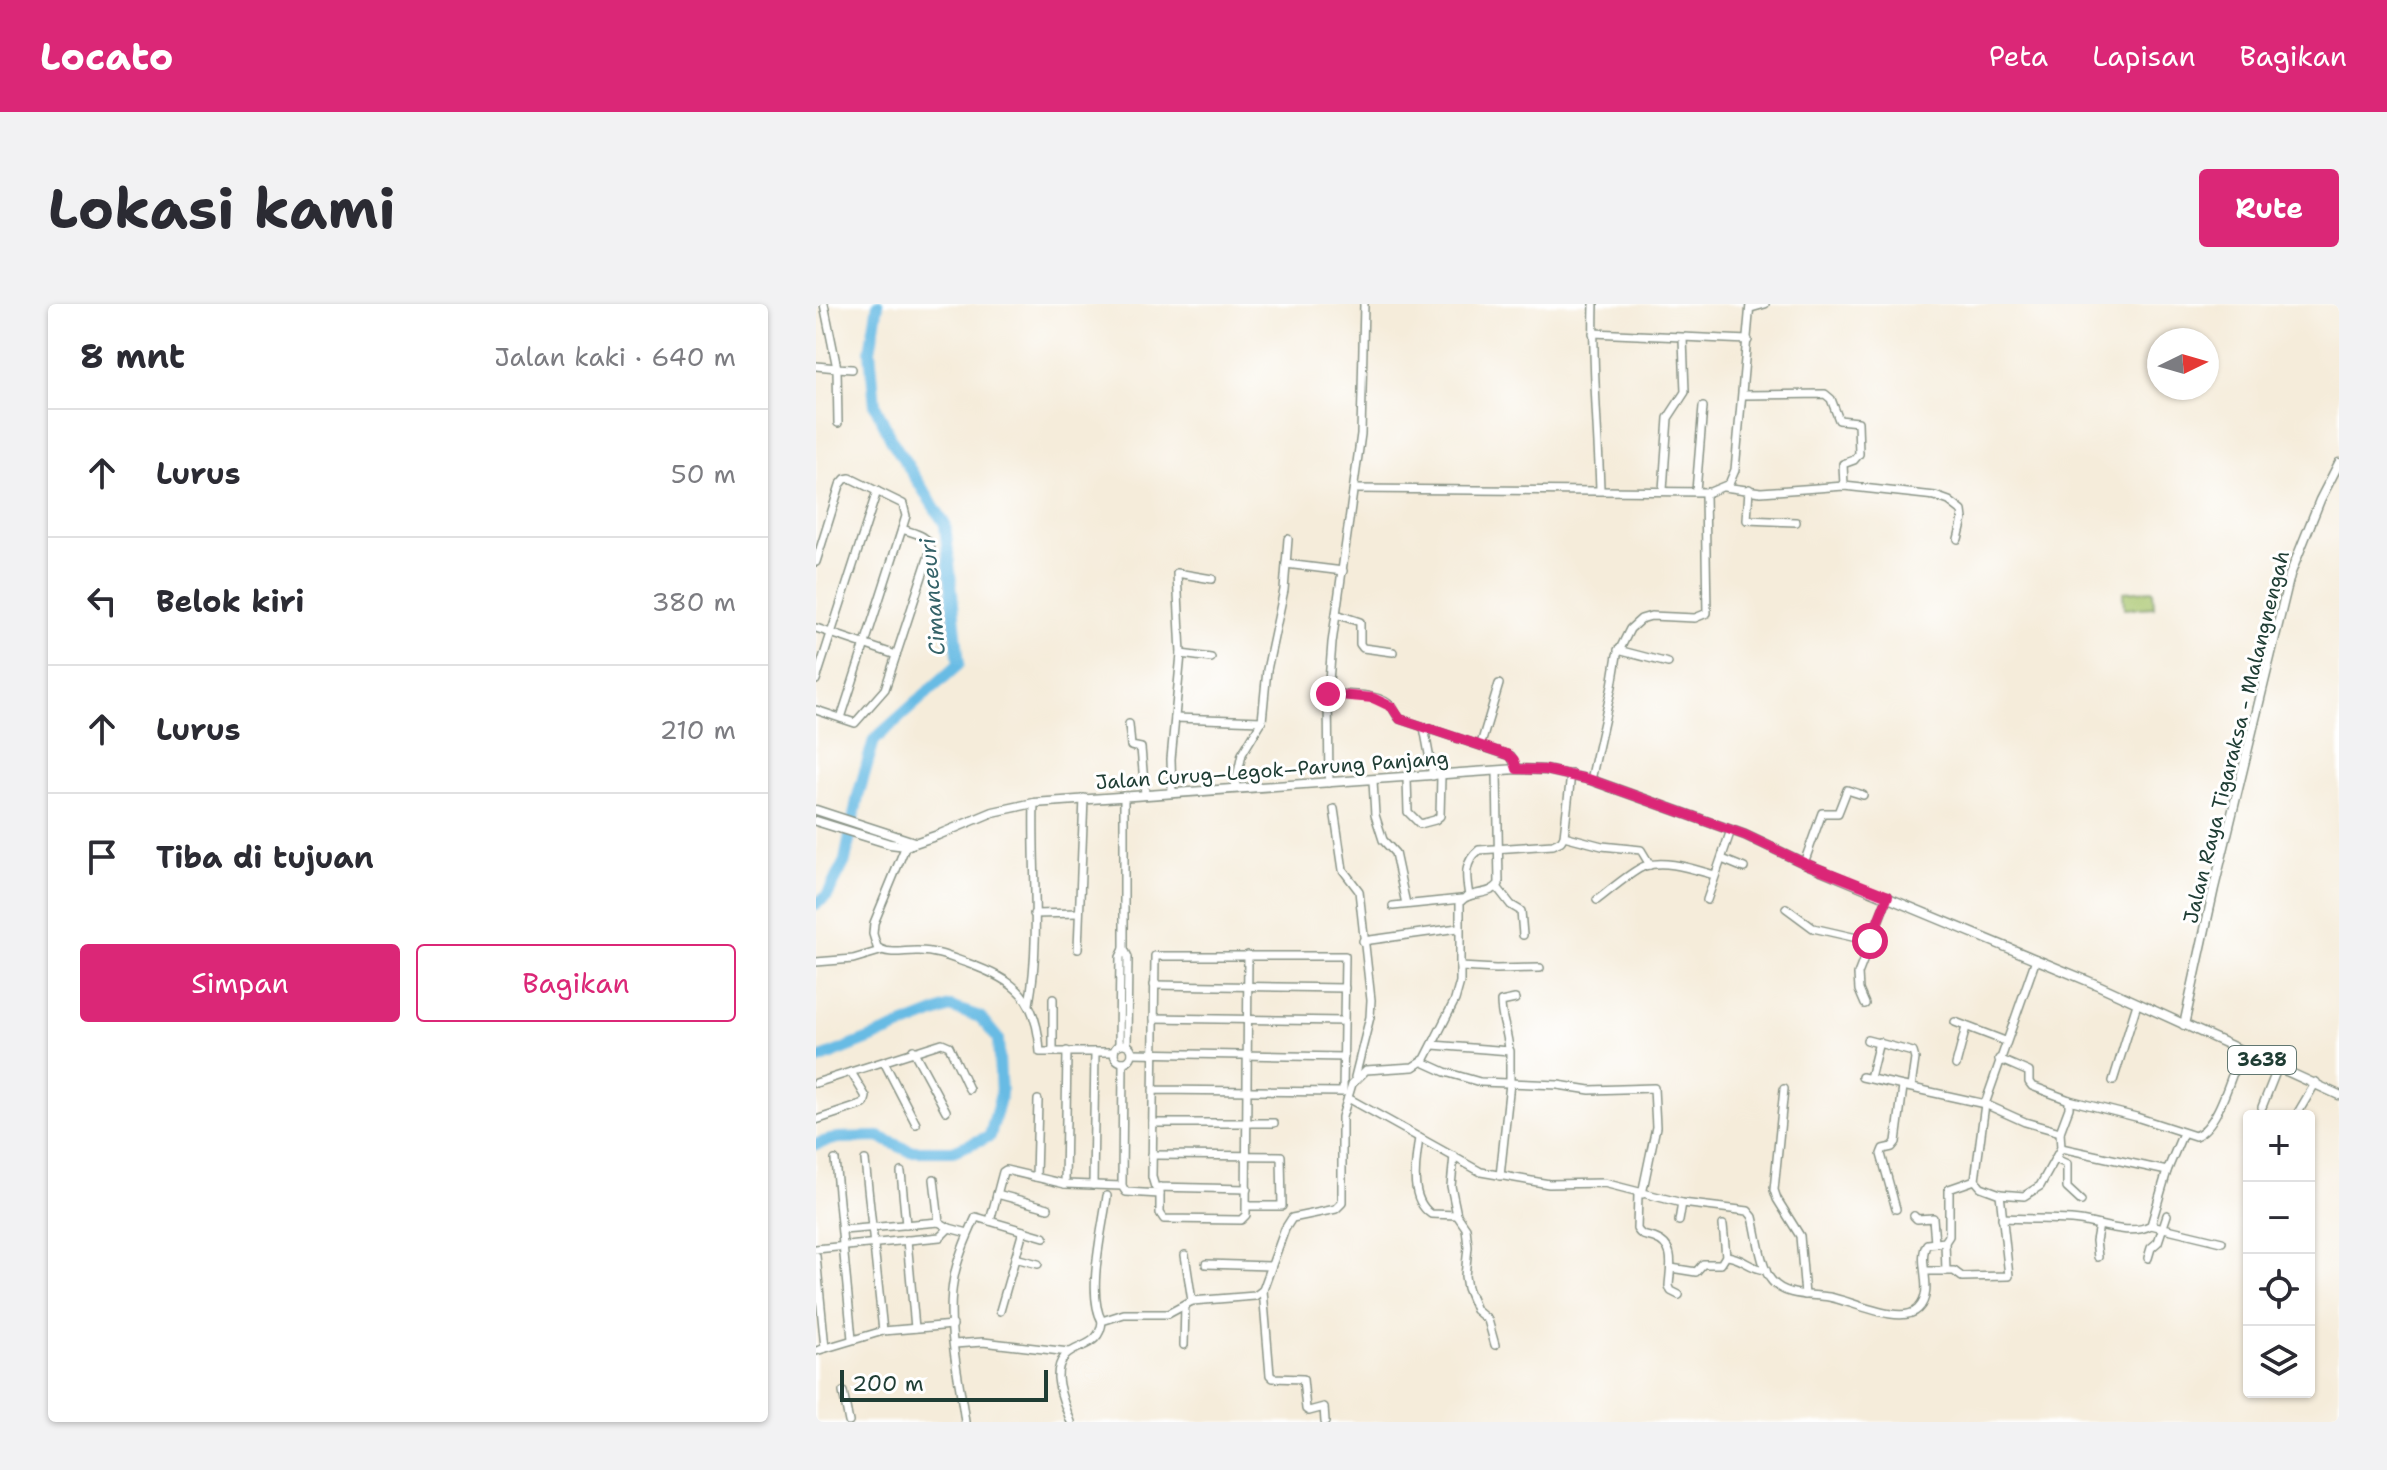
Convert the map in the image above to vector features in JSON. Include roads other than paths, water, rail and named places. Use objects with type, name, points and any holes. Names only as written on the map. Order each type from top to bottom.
[{"type":"main road","name":"Jalan Raya Tigaraksa - Malangnengah","points":[[2184,1025],[2290,575],[2320,500],[2339,463]]},
{"type":"main road","name":"Jalan Curug–Legok–Parung Panjang","points":[[910,843],[993,812],[1034,803],[1517,769],[1571,774],[1731,830],[2036,959],[2316,1082],[2339,1095]]},
{"type":"main road","points":[[816,810],[853,822],[890,844],[910,843]]},
{"type":"main road","points":[[816,821],[850,833],[873,833]]},
{"type":"street","points":[[824,304],[837,368],[838,423]]},
{"type":"street","points":[[1329,783],[1328,694],[1364,398],[1364,304]]},
{"type":"street","points":[[1594,304],[1592,358],[1600,489]]},
{"type":"street","points":[[1354,489],[1707,492],[1724,487],[1732,481],[1735,470],[1751,306],[1765,304]]},
{"type":"street","points":[[1593,333],[1748,340]]},
{"type":"street","points":[[1663,490],[1668,418],[1685,392],[1683,339]]},
{"type":"street","points":[[816,366],[852,369]]},
{"type":"street","points":[[1744,395],[1825,394],[1831,399],[1839,420],[1858,422],[1859,454],[1854,460],[1843,464],[1844,486]]},
{"type":"street","points":[[1696,491],[1703,407]]},
{"type":"street","points":[[816,562],[820,537],[845,479],[850,478],[903,504],[906,516],[841,718]]},
{"type":"street","points":[[1724,487],[1792,491],[1844,486],[1919,492],[1949,501],[1962,511],[1958,539]]},
{"type":"street","points":[[1749,489],[1747,520],[1796,522]]},
{"type":"street","points":[[816,680],[877,491]]},
{"type":"street","points":[[1591,780],[1618,650],[1630,629],[1641,619],[1664,616],[1695,618],[1707,613],[1707,492]]},
{"type":"street","points":[[816,710],[855,723],[885,689],[931,549],[927,538],[902,529]]},
{"type":"street","points":[[1235,787],[1242,754],[1262,721],[1267,670],[1284,590],[1288,539]]},
{"type":"street","points":[[1286,564],[1343,571]]},
{"type":"street","points":[[1172,792],[1171,759],[1181,654],[1177,573],[1212,579]]},
{"type":"street","points":[[1336,614],[1360,622],[1360,644],[1363,648],[1393,652]]},
{"type":"street","points":[[816,628],[896,655]]},
{"type":"street","points":[[1618,650],[1668,663]]},
{"type":"street","points":[[1181,654],[1211,658]]},
{"type":"street","points":[[1481,744],[1499,684]]},
{"type":"street","points":[[1328,694],[1373,698],[1392,707],[1400,719],[1511,756],[1517,769]]},
{"type":"street","points":[[1175,718],[1262,721]]},
{"type":"street","points":[[1129,724],[1131,746],[1141,750],[1145,794]]},
{"type":"street","points":[[1407,779],[1408,812],[1420,824],[1435,820],[1440,816],[1437,776],[1424,727]]},
{"type":"street","points":[[1393,906],[1465,897],[1491,892],[1497,887],[1501,878],[1497,771]]},
{"type":"street","points":[[1355,1079],[1372,1068],[1413,1067],[1423,1062],[1455,1000],[1460,967],[1458,928],[1468,862],[1479,850],[1553,845],[1561,841],[1571,774]]},
{"type":"street","points":[[1373,781],[1376,820],[1383,840],[1395,853],[1406,904]]},
{"type":"street","points":[[1804,863],[1822,813],[1838,813],[1847,790],[1863,795]]},
{"type":"street","points":[[1124,796],[1124,949],[1120,957],[1120,1048],[1116,1060],[1129,1061],[1132,1053]]},
{"type":"street","points":[[1078,949],[1084,798]]},
{"type":"street","points":[[1029,1004],[1034,959],[1034,803]]},
{"type":"street","points":[[1325,1422],[1324,1407],[1306,1409],[1303,1379],[1273,1378],[1270,1375],[1263,1290],[1270,1266],[1292,1218],[1336,1209],[1342,1203],[1341,1128],[1371,1009],[1359,891],[1343,870],[1334,809]]},
{"type":"street","points":[[1707,900],[1731,830]]},
{"type":"street","points":[[1564,836],[1597,845],[1641,850],[1650,865]]},
{"type":"street","points":[[880,951],[874,940],[874,923],[910,843]]},
{"type":"street","points":[[1722,859],[1744,868]]},
{"type":"street","points":[[1597,900],[1641,867],[1650,865],[1678,866],[1715,875]]},
{"type":"street","points":[[1497,887],[1511,905],[1521,911],[1523,935]]},
{"type":"street","points":[[1865,1004],[1859,990],[1858,974],[1888,896]]},
{"type":"street","points":[[1786,908],[1813,928],[1870,941]]},
{"type":"street","points":[[1034,914],[1079,913]]},
{"type":"street","points":[[1363,941],[1458,928]]},
{"type":"street","points":[[816,962],[853,959],[880,951],[922,951],[960,961],[1012,984],[1029,1004],[1038,1029],[1040,1052],[1095,1052],[1120,1048],[1132,1053],[1344,1057]]},
{"type":"street","points":[[1153,1090],[1343,1092],[1345,956],[1158,954],[1155,958],[1154,985],[1152,1182],[1160,1190]]},
{"type":"street","points":[[1160,1190],[1160,1213],[1164,1219],[1241,1220],[1246,1215],[1248,955]]},
{"type":"street","points":[[2036,959],[1985,1104],[1975,1180],[1981,1187],[2000,1194],[2024,1196],[2034,1191],[2061,1148],[2060,1132],[2069,1100]]},
{"type":"street","points":[[1460,967],[1540,968]]},
{"type":"street","points":[[1154,985],[1345,988]]},
{"type":"street","points":[[1053,999],[1053,1051]]},
{"type":"street","points":[[1500,1176],[1510,1083],[1507,1032],[1502,1026],[1501,1002],[1515,999]]},
{"type":"street","points":[[2113,1081],[2137,1004]]},
{"type":"street","points":[[1154,1018],[1344,1021]]},
{"type":"street","points":[[1955,1022],[2005,1041]]},
{"type":"street","points":[[1956,1065],[1966,1027]]},
{"type":"street","points":[[1867,1040],[1915,1054],[1896,1142],[1894,1146],[1883,1149],[1881,1154],[1896,1209]]},
{"type":"street","points":[[1879,1042],[1866,1077],[1985,1104],[2025,1122],[2060,1132]]},
{"type":"street","points":[[816,1083],[937,1043],[946,1044],[969,1089]]},
{"type":"street","points":[[1433,1045],[1509,1050]]},
{"type":"street","points":[[913,1050],[946,1111]]},
{"type":"street","points":[[1065,1184],[1067,1051]]},
{"type":"street","points":[[1999,1059],[2029,1072],[2032,1086],[2069,1100],[2195,1136],[2211,1124],[2241,1051]]},
{"type":"street","points":[[1093,1185],[1095,1052]]},
{"type":"street","points":[[884,1062],[916,1124]]},
{"type":"street","points":[[1123,1062],[1122,1186],[1126,1192],[1247,1189]]},
{"type":"street","points":[[1423,1062],[1472,1080],[1565,1085],[1590,1090],[1654,1088],[1656,1127],[1640,1194],[1637,1229],[1641,1235],[1655,1238],[1667,1247],[1671,1255],[1670,1288],[1679,1295]]},
{"type":"street","points":[[2262,1107],[2278,1067]]},
{"type":"street","points":[[816,1120],[864,1104],[866,1097],[851,1072]]},
{"type":"street","points":[[2300,1110],[2316,1082]]},
{"type":"street","points":[[1784,1089],[1774,1190],[1800,1236],[1805,1295]]},
{"type":"street","points":[[1348,1098],[1481,1172],[1549,1184],[1604,1183],[1682,1203],[1750,1213],[1770,1279],[1780,1288],[1805,1295],[1828,1297],[1856,1307],[1897,1314],[1912,1312],[1923,1301],[1926,1271],[1924,1249],[1927,1244],[1945,1242]]},
{"type":"street","points":[[1036,1177],[1038,1100]]},
{"type":"street","points":[[1153,1123],[1274,1123]]},
{"type":"street","points":[[2151,1225],[2167,1171],[2183,1133]]},
{"type":"street","points":[[1419,1138],[1415,1176],[1421,1204],[1431,1214],[1457,1215]]},
{"type":"street","points":[[2061,1148],[2167,1171]]},
{"type":"street","points":[[1152,1155],[1281,1156],[1282,1206],[1247,1206]]},
{"type":"street","points":[[1454,1156],[1451,1186],[1457,1215],[1466,1228],[1469,1259],[1465,1276],[1467,1288],[1476,1310],[1488,1320],[1495,1345]]},
{"type":"street","points":[[2056,1159],[2067,1164],[2067,1188],[2081,1201]]},
{"type":"street","points":[[835,1160],[852,1339]]},
{"type":"street","points":[[865,1160],[883,1331]]},
{"type":"street","points":[[990,1221],[1006,1170],[1065,1184],[1122,1186]]},
{"type":"street","points":[[901,1172],[906,1225]]},
{"type":"street","points":[[934,1179],[939,1222]]},
{"type":"street","points":[[1946,1271],[1949,1189],[1975,1180]]},
{"type":"street","points":[[997,1194],[1048,1208]]},
{"type":"street","points":[[1926,1271],[1954,1271],[1962,1277],[2009,1276],[2000,1194]]},
{"type":"street","points":[[1071,1422],[1058,1378],[1062,1359],[1100,1334],[1102,1321],[1096,1294],[1107,1196]]},
{"type":"street","points":[[1679,1221],[1682,1203]]},
{"type":"street","points":[[2148,1258],[2167,1215]]},
{"type":"street","points":[[1914,1216],[1917,1219],[1933,1218],[1935,1243]]},
{"type":"street","points":[[965,1422],[953,1325],[954,1278],[968,1233],[976,1217],[1044,1237]]},
{"type":"street","points":[[2002,1218],[2073,1220],[2135,1230],[2151,1225],[2222,1242]]},
{"type":"street","points":[[843,1230],[939,1222],[968,1233]]},
{"type":"street","points":[[1671,1268],[1696,1272],[1703,1264],[1721,1264],[1726,1256],[1723,1225]]},
{"type":"street","points":[[2098,1257],[2096,1236],[2099,1225]]},
{"type":"street","points":[[816,1249],[940,1237],[949,1228]]},
{"type":"street","points":[[1000,1311],[1023,1231]]},
{"type":"street","points":[[907,1240],[915,1328]]},
{"type":"street","points":[[1184,1345],[1189,1303],[1185,1255]]},
{"type":"street","points":[[816,1256],[825,1348]]},
{"type":"street","points":[[1726,1256],[1743,1259],[1752,1268],[1766,1270]]},
{"type":"street","points":[[1015,1258],[1038,1264]]},
{"type":"street","points":[[1206,1264],[1270,1266]]},
{"type":"street","points":[[1102,1321],[1124,1314],[1168,1314],[1189,1303],[1252,1297],[1263,1290]]},
{"type":"street","points":[[816,1351],[883,1331],[953,1325]]},
{"type":"street","points":[[954,1344],[983,1342],[1069,1352]]},
{"type":"street","points":[[843,1392],[849,1422]]},
{"type":"waterway","name":"Cimanceuri","points":[[816,904],[827,896],[845,861],[858,796],[874,740],[959,664],[945,524],[892,441],[875,405],[870,351],[878,304]]},
{"type":"waterway","name":"Cimanceuri","points":[[816,1060],[950,1007],[980,1017],[998,1039],[1001,1094],[990,1136],[953,1151],[910,1151],[879,1137],[838,1138],[816,1144]]}]
